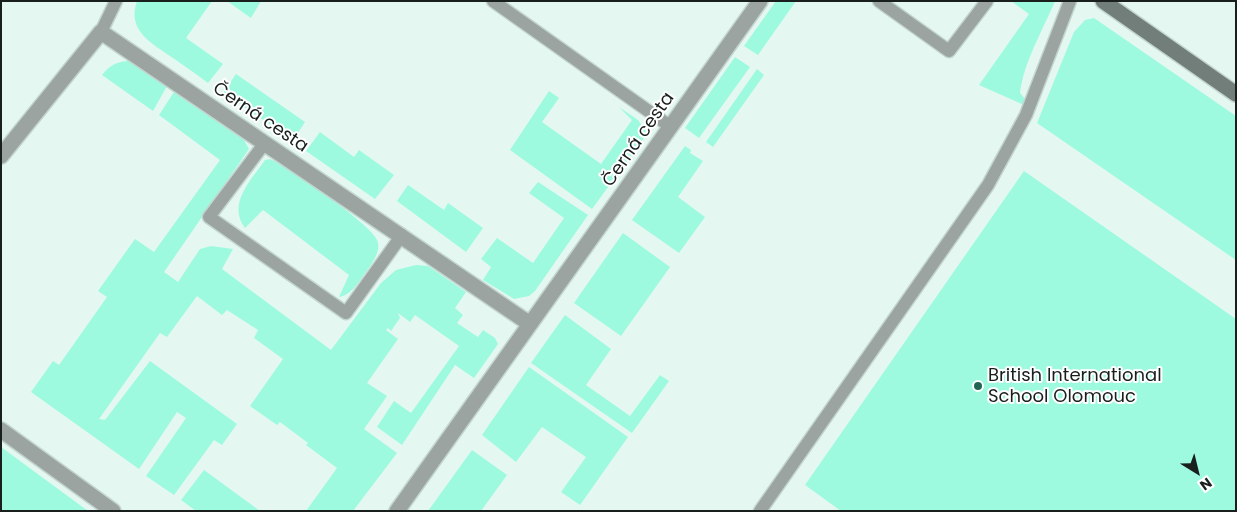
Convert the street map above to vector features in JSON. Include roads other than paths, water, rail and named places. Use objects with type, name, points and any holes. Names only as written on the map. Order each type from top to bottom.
[{"type":"street","name":"Černá cesta","points":[[397,511],[760,1]]},
{"type":"street","points":[[1103,1],[1236,94]]},
{"type":"street","name":"Černá cesta","points":[[101,32],[264,144],[402,235],[530,324]]},
{"type":"street","points":[[1,156],[101,32]]},
{"type":"street","points":[[1,430],[113,511]]},
{"type":"lane","points":[[101,32],[116,1]]},
{"type":"lane","points":[[494,1],[671,127]]},
{"type":"lane","points":[[879,1],[949,51],[987,1]]},
{"type":"lane","points":[[760,511],[988,185],[1026,115],[1070,1]]},
{"type":"lane","points":[[264,144],[209,217],[346,313],[402,235]]},
{"type":"place","name":"British International School Olomouc","points":[[978,386]]}]
